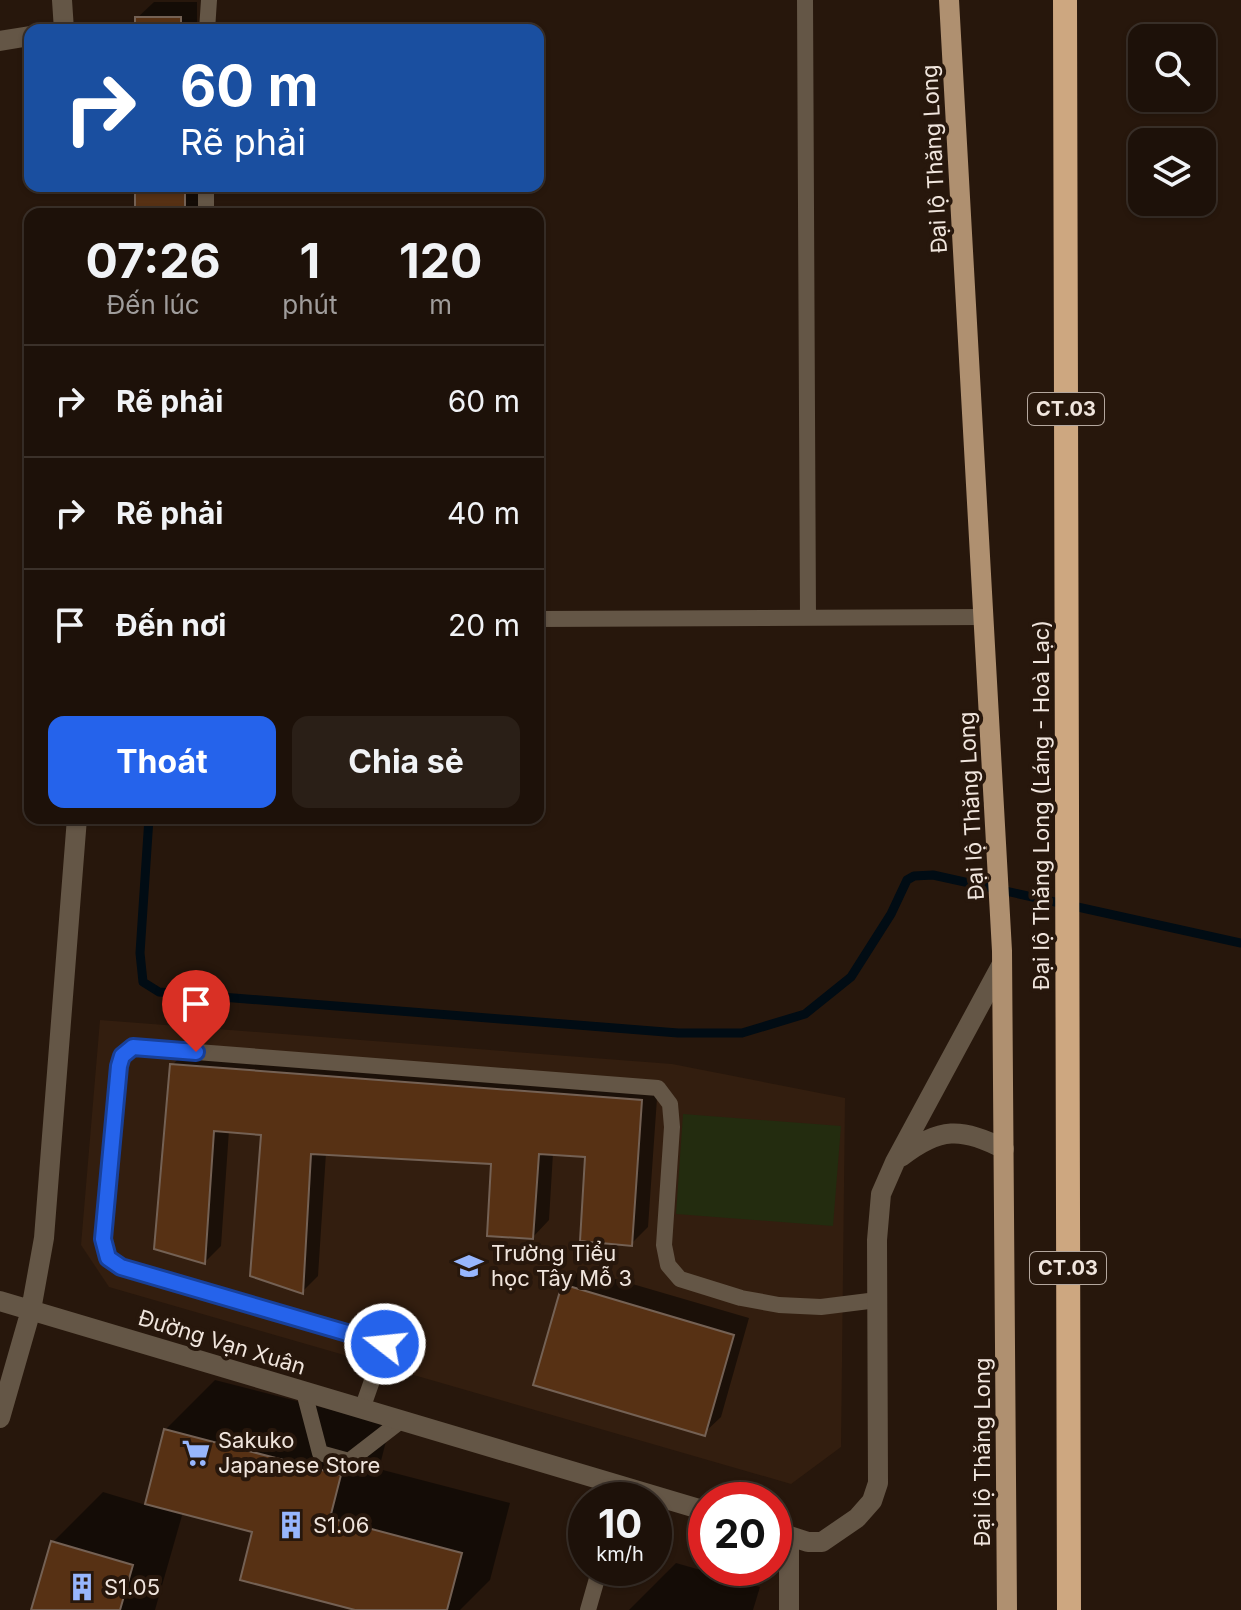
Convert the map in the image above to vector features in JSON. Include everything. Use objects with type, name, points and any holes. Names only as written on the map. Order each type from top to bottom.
[{"type":"highway","name":"Đại lộ Thăng Long (Láng - Hoà Lạc)","points":[[1065,0],[1069,1610]]},
{"type":"main road","name":"Đại lộ Thăng Long","points":[[949,0],[1002,957],[1007,1610]]},
{"type":"street","points":[[62,0],[64,24]]},
{"type":"street","points":[[0,41],[24,37]]},
{"type":"street","points":[[0,1418],[31,1310],[44,1238],[77,824]]},
{"type":"street","points":[[792,1537],[822,1542],[857,1518],[872,1501],[878,1483],[877,1300],[881,1194],[1002,957]]},
{"type":"street","points":[[895,1162],[933,1135],[969,1134],[1004,1149]]},
{"type":"street","name":"Đường Vạn Xuân","points":[[0,1301],[402,1420],[589,1482]]},
{"type":"street","points":[[786,1586],[789,1610]]},
{"type":"lane","points":[[207,24],[209,0]]},
{"type":"lane","points":[[805,0],[808,618]]},
{"type":"lane","points":[[544,619],[984,617]]},
{"type":"lane","points":[[362,1409],[385,1344],[121,1267],[108,1258],[103,1239],[119,1066],[122,1056],[133,1047],[658,1088],[670,1104],[672,1127],[664,1245],[668,1265],[680,1279],[741,1298],[779,1305],[821,1307],[877,1300]]},
{"type":"lane","points":[[304,1392],[320,1453],[349,1461],[402,1420]]},
{"type":"lane","points":[[588,1610],[595,1586]]},
{"type":"shaded area","name":"Trường Tiểu học Tây Mỗ 3","points":[[100,1020],[672,1064],[845,1098],[841,1447],[792,1483],[784,1482],[109,1287],[81,1245]]},
{"type":"green space","points":[[683,1114],[841,1126],[833,1226],[676,1214]]},
{"type":"building","points":[[135,17],[181,17],[181,24],[135,24]]},
{"type":"building","points":[[135,192],[185,192],[185,208],[135,208]]},
{"type":"building","points":[[170,1064],[642,1100],[632,1246],[580,1241],[585,1157],[539,1154],[533,1239],[487,1236],[491,1164],[311,1154],[303,1294],[250,1276],[261,1135],[214,1131],[205,1264],[154,1249]]},
{"type":"building","points":[[562,1284],[734,1335],[705,1436],[533,1385]]},
{"type":"building","name":"S1.06","points":[[164,1429],[341,1475],[330,1518],[462,1553],[447,1610],[355,1610],[240,1580],[252,1532],[145,1504]]},
{"type":"building","name":"S1.05","points":[[51,1541],[133,1565],[120,1610],[31,1610]]},
{"type":"waterway","points":[[149,824],[140,953],[143,982],[159,992],[678,1033],[742,1033],[805,1014],[851,977],[891,914],[907,880],[914,876],[933,875],[1241,943]]},
{"type":"place","name":"Trường Tiểu học Tây Mỗ 3","points":[[469,1266]]},
{"type":"place","name":"Sakuko Japanese Store","points":[[196,1453]]},
{"type":"place","name":"S1.06","points":[[291,1525]]},
{"type":"place","name":"S1.05","points":[[82,1587]]},
{"type":"route","points":[[196,1052],[133,1047],[122,1056],[103,1239],[108,1258],[121,1267],[385,1344]]}]
